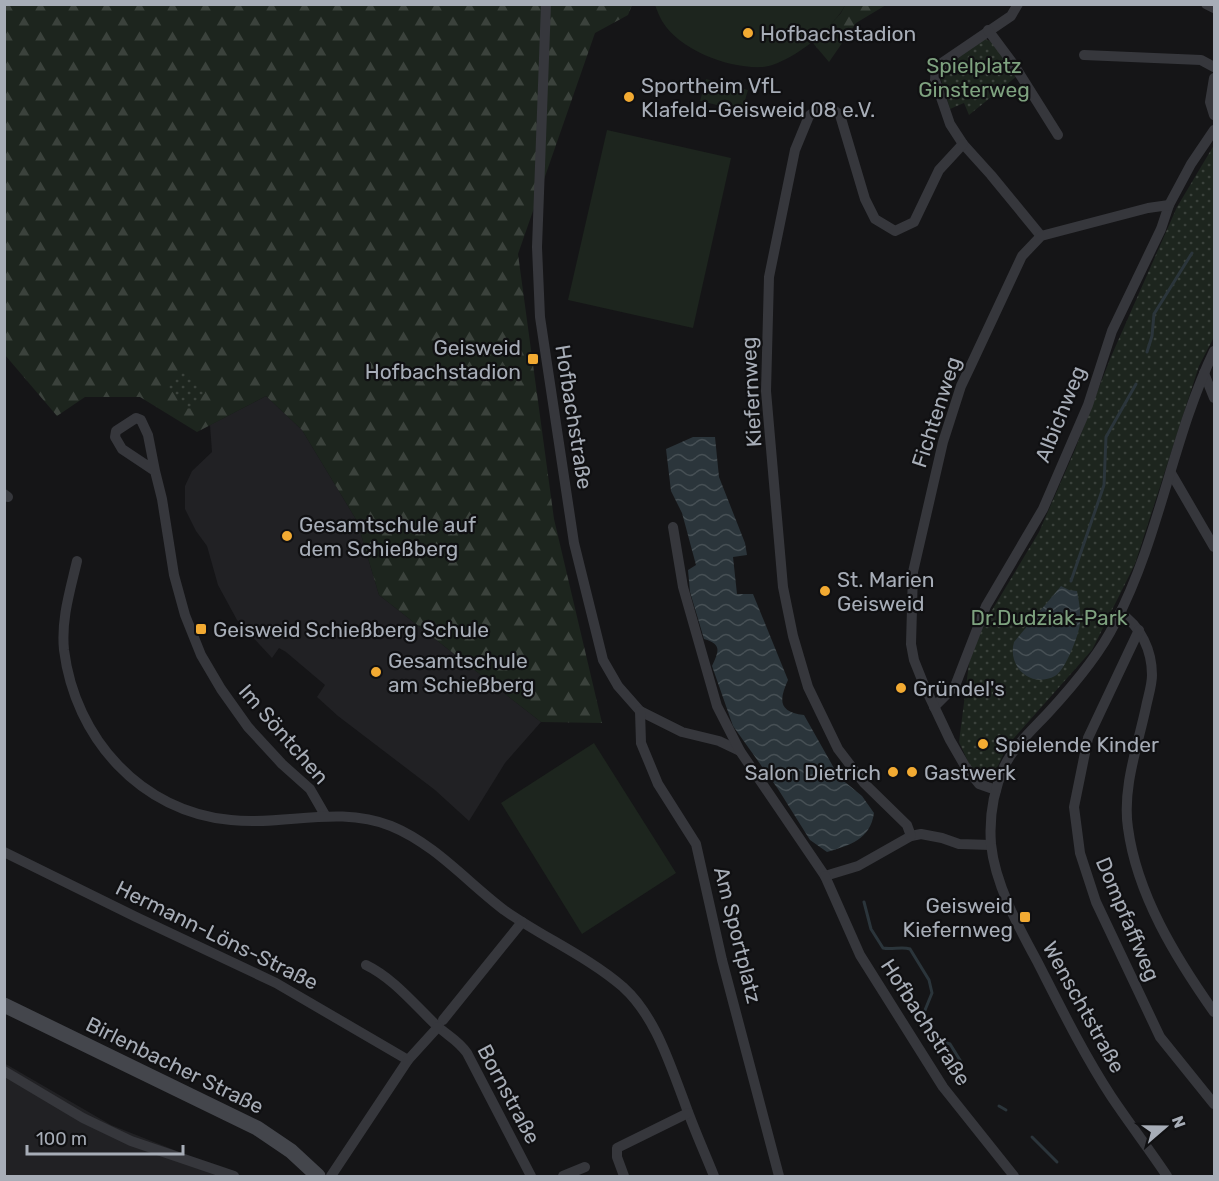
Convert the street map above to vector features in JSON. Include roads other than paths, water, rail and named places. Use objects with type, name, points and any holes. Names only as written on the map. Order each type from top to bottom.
[{"type":"main road","name":"Birlenbacher Straße","points":[[4,1005],[257,1128],[291,1151],[318,1176]]},
{"type":"street","name":"Hofbachstraße","points":[[546,4],[537,247],[540,317],[574,543],[603,660],[618,686],[640,711],[682,732],[719,741],[740,751]]},
{"type":"street","points":[[1018,4],[1011,16],[936,67],[935,80],[950,124],[963,144],[1041,237],[1149,208],[1169,205]]},
{"type":"street","points":[[1206,4],[1215,8]]},
{"type":"street","points":[[988,30],[1014,65],[1058,135]]},
{"type":"street","points":[[1084,56],[1201,60],[1215,67]]},
{"type":"street","points":[[1215,78],[1210,102],[1215,115]]},
{"type":"street","name":"Kiefernweg","points":[[911,836],[907,825],[864,783],[838,748],[808,687],[793,636],[783,586],[766,391],[769,277],[795,150],[809,116],[819,108],[829,106],[840,115],[865,199],[875,219],[895,231],[914,222],[939,170],[963,144]]},
{"type":"street","name":"Albichweg","points":[[934,707],[955,686],[986,606],[1043,509],[1088,405],[1112,331],[1161,229],[1169,205],[1191,164],[1215,130]]},
{"type":"street","name":"Fichtenweg","points":[[996,790],[974,780],[950,740],[914,660],[911,644],[913,572],[943,442],[961,386],[1023,256],[1041,237]]},
{"type":"street","name":"Wenschtstraße","points":[[1167,1176],[1111,1096],[1084,1052],[1022,933],[1004,891],[991,844],[990,821],[996,790],[1011,753],[1072,686],[1114,626],[1142,565],[1187,419],[1215,351]]},
{"type":"street","points":[[1204,373],[1215,398]]},
{"type":"street","name":"Im Söntchen","points":[[155,471],[122,449],[115,436],[116,431],[136,418],[141,420],[148,435],[155,471],[176,584],[185,615],[201,655],[221,690],[248,727],[282,764],[310,789],[325,815]]},
{"type":"street","points":[[1171,473],[1215,547]]},
{"type":"street","name":"Hofbachstraße","points":[[673,527],[683,587],[717,706],[740,751],[825,876],[860,955],[943,1087],[1014,1176]]},
{"type":"street","points":[[77,561],[64,611],[64,649],[73,692],[80,710],[102,747],[121,769],[145,789],[171,804],[208,818],[261,822],[325,815],[369,820],[406,833],[446,860],[502,908],[599,969],[623,988],[644,1010],[669,1063],[714,1176]]},
{"type":"street","points":[[1120,613],[1139,630],[1146,645],[1152,676],[1126,806],[1135,862],[1159,921],[1195,985],[1215,1012]]},
{"type":"street","name":"Dompfaffweg","points":[[1139,630],[1088,738],[1074,807],[1080,853],[1096,902],[1160,1037],[1215,1104]]},
{"type":"street","name":"Am Sportplatz","points":[[640,711],[641,743],[658,784],[696,844],[722,960],[779,1176]]},
{"type":"street","points":[[825,876],[858,866],[911,836],[921,834],[959,844],[991,844]]},
{"type":"street","name":"Hermann-Löns-Straße","points":[[4,852],[276,983],[408,1060]]},
{"type":"street","points":[[331,1176],[408,1060],[441,1024],[522,922]]},
{"type":"street","name":"Bornstraße","points":[[366,965],[380,972],[459,1042],[467,1053],[531,1176]]},
{"type":"street","points":[[4,1071],[83,1118],[131,1141],[234,1176]]},
{"type":"street","points":[[624,1176],[617,1157],[618,1148],[688,1113]]},
{"type":"street","points":[[563,1176],[585,1167]]},
{"type":"water","points":[[693,437],[715,437],[719,477],[745,543],[747,555],[733,557],[737,594],[753,594],[788,680],[783,693],[783,704],[789,711],[804,715],[839,777],[862,796],[874,813],[868,830],[851,844],[827,852],[810,840],[778,789],[733,726],[712,666],[717,649],[714,643],[704,639],[690,592],[688,570],[696,565],[682,513],[671,491],[666,449]]},
{"type":"water","points":[[1061,586],[1077,591],[1080,607],[1079,629],[1067,660],[1059,673],[1037,680],[1029,677],[1017,667],[1013,651],[1014,642]]},
{"type":"waterway","points":[[1147,352],[1152,336],[1154,314],[1192,253]]},
{"type":"waterway","points":[[1071,581],[1104,485],[1106,437],[1136,384]]},
{"type":"waterway","points":[[864,902],[871,929],[883,948],[910,949],[929,980],[932,993],[923,1015],[938,1040],[950,1044],[963,1065]]},
{"type":"waterway","points":[[999,1106],[1006,1110]]},
{"type":"waterway","points":[[1032,1137],[1057,1162]]},
{"type":"place","name":"Hofbachstadion","points":[[748,33]]},
{"type":"place","name":"Sportheim VfL Klafeld-Geisweid 08 e.V.","points":[[629,97]]},
{"type":"place","name":"Geisweid Hofbachstadion","points":[[533,359]]},
{"type":"place","name":"Gesamtschule auf dem Schießberg","points":[[287,536]]},
{"type":"place","name":"St. Marien Geisweid","points":[[825,591]]},
{"type":"place","name":"Geisweid Schießberg Schule","points":[[201,629]]},
{"type":"place","name":"Gesamtschule am Schießberg","points":[[376,672]]},
{"type":"place","name":"Gründel's","points":[[901,688]]},
{"type":"place","name":"Spielende Kinder","points":[[983,744]]},
{"type":"place","name":"Salon Dietrich","points":[[893,772]]},
{"type":"place","name":"Gastwerk","points":[[912,772]]},
{"type":"place","name":"Geisweid Kiefernweg","points":[[1025,917]]},
{"type":"park label","name":"Spielplatz Ginsterweg","points":[[974,77]]},
{"type":"park label","name":"Dr.Dudziak-Park","points":[[1049,617]]}]
